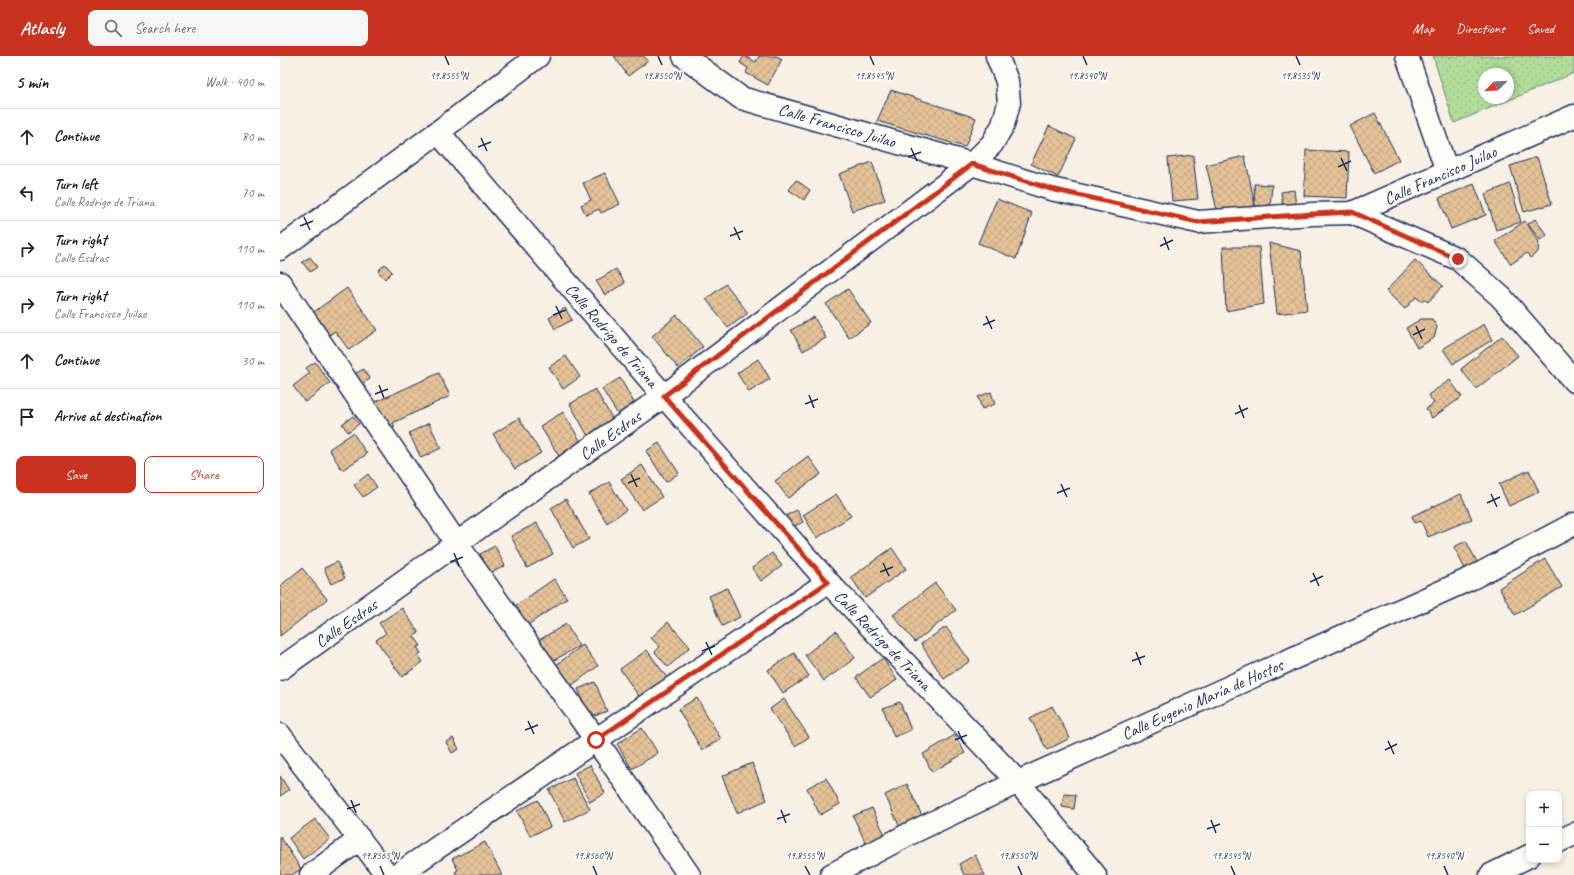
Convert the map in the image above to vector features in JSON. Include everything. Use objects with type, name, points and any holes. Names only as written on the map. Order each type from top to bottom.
[{"type":"street","points":[[280,249],[538,56]]},
{"type":"street","name":"Calle Francisco Juilao","points":[[684,56],[741,98],[972,164],[1051,189],[1198,222],[1352,212],[1574,116]]},
{"type":"street","name":"Calle Esdras","points":[[280,669],[664,396],[972,164],[992,144],[1003,124],[1009,103],[1007,81],[998,56]]},
{"type":"street","points":[[1407,56],[1447,171]]},
{"type":"street","name":"Calle Rodrigo de Triana","points":[[438,132],[664,396],[828,582],[1018,782],[1094,875]]},
{"type":"street","points":[[1352,212],[1458,259],[1501,297],[1574,381]]},
{"type":"street","points":[[280,283],[457,544],[596,740],[689,875]]},
{"type":"street","name":"Calle Eugenio María de Hostos","points":[[831,875],[913,832],[1018,782],[1472,578],[1574,524]]},
{"type":"street","points":[[397,875],[828,582]]},
{"type":"street","points":[[280,734],[387,875]]},
{"type":"street","points":[[1562,840],[1574,834]]},
{"type":"street","points":[[311,875],[360,839]]},
{"type":"street","points":[[1491,875],[1526,858]]},
{"type":"green space","points":[[1433,56],[1574,56],[1574,73],[1514,98],[1514,68],[1478,68],[1478,104],[1500,104],[1454,123]]},
{"type":"building","points":[[614,56],[644,56],[648,61],[628,76]]},
{"type":"building","points":[[744,56],[756,62],[759,56],[777,56],[782,59],[768,85],[746,73],[748,68],[740,63]]},
{"type":"building","points":[[891,90],[976,118],[965,147],[877,121]]},
{"type":"building","points":[[1375,113],[1399,160],[1374,173],[1350,126]]},
{"type":"building","points":[[1049,126],[1076,139],[1058,177],[1031,164]]},
{"type":"building","points":[[1306,150],[1349,152],[1347,198],[1304,196]]},
{"type":"building","points":[[1193,155],[1198,199],[1172,201],[1168,158]]},
{"type":"building","points":[[1245,156],[1255,206],[1218,214],[1206,165]]},
{"type":"building","points":[[1537,157],[1552,204],[1524,212],[1510,166]]},
{"type":"building","points":[[872,162],[885,200],[852,211],[839,174]]},
{"type":"building","points":[[605,173],[620,204],[601,213],[599,209],[586,215],[581,205],[591,200],[583,183]]},
{"type":"building","points":[[796,180],[810,190],[804,200],[789,190]]},
{"type":"building","points":[[1254,184],[1272,185],[1270,207],[1255,206]]},
{"type":"building","points":[[1474,184],[1486,215],[1451,229],[1439,198]]},
{"type":"building","points":[[1510,184],[1521,222],[1496,230],[1485,194]]},
{"type":"building","points":[[1294,190],[1296,206],[1283,207],[1281,192]]},
{"type":"building","points":[[997,199],[1032,213],[1016,259],[978,243]]},
{"type":"building","points":[[1535,219],[1547,235],[1540,240],[1528,224]]},
{"type":"building","points":[[1525,221],[1539,242],[1538,252],[1530,258],[1527,253],[1511,264],[1495,241]]},
{"type":"building","points":[[1269,243],[1301,251],[1307,310],[1277,314]]},
{"type":"building","points":[[1223,247],[1259,247],[1264,304],[1226,311]]},
{"type":"building","points":[[310,257],[317,267],[310,272],[302,262]]},
{"type":"building","points":[[1415,260],[1443,286],[1428,302],[1424,299],[1421,301],[1416,297],[1405,309],[1386,291]]},
{"type":"building","points":[[385,264],[392,272],[385,279],[378,271]]},
{"type":"building","points":[[616,269],[625,283],[605,295],[596,281]]},
{"type":"building","points":[[726,284],[748,313],[728,328],[706,299]]},
{"type":"building","points":[[347,288],[377,330],[349,350],[335,331],[327,337],[311,314]]},
{"type":"building","points":[[848,289],[871,323],[849,338],[826,304]]},
{"type":"building","points":[[565,308],[572,320],[555,329],[549,318]]},
{"type":"building","points":[[677,315],[703,347],[678,368],[652,336]]},
{"type":"building","points":[[814,317],[826,338],[803,351],[791,330]]},
{"type":"building","points":[[1421,319],[1432,319],[1437,327],[1434,338],[1417,348],[1406,328]]},
{"type":"building","points":[[1484,324],[1492,340],[1453,364],[1443,349]]},
{"type":"building","points":[[1502,336],[1518,356],[1476,389],[1461,369]]},
{"type":"building","points":[[566,356],[580,377],[563,389],[549,367]]},
{"type":"building","points":[[758,359],[770,379],[749,392],[737,373]]},
{"type":"building","points":[[315,362],[330,383],[305,402],[293,386],[310,373],[306,368]]},
{"type":"building","points":[[364,369],[370,379],[360,385],[354,374]]},
{"type":"building","points":[[439,373],[450,396],[393,423],[395,427],[388,430],[371,404]]},
{"type":"building","points":[[620,378],[637,408],[620,418],[602,389]]},
{"type":"building","points":[[1450,380],[1462,397],[1432,418],[1426,409],[1434,403],[1428,395]]},
{"type":"building","points":[[595,389],[615,423],[589,438],[570,404]]},
{"type":"building","points":[[991,392],[995,404],[982,409],[978,397]]},
{"type":"building","points":[[563,412],[581,442],[559,456],[540,426]]},
{"type":"building","points":[[353,416],[359,424],[348,432],[342,424]]},
{"type":"building","points":[[519,418],[541,453],[515,469],[493,434]]},
{"type":"building","points":[[429,423],[441,448],[421,458],[409,433]]},
{"type":"building","points":[[353,433],[367,454],[342,470],[329,449]]},
{"type":"building","points":[[659,443],[679,473],[666,482],[646,451]]},
{"type":"building","points":[[808,456],[821,474],[788,498],[775,481]]},
{"type":"building","points":[[642,465],[662,497],[642,510],[621,479]]},
{"type":"building","points":[[1529,470],[1539,492],[1509,506],[1499,484]]},
{"type":"building","points":[[368,474],[377,487],[363,497],[354,485]]},
{"type":"building","points":[[609,482],[626,510],[607,523],[589,494]]},
{"type":"building","points":[[836,494],[851,516],[817,538],[803,515]]},
{"type":"building","points":[[1461,494],[1472,519],[1428,537],[1421,521],[1415,523],[1412,516]]},
{"type":"building","points":[[566,499],[589,539],[573,548],[551,508]]},
{"type":"building","points":[[797,510],[803,522],[789,529],[783,517]]},
{"type":"building","points":[[537,523],[553,554],[527,568],[511,536]]},
{"type":"building","points":[[1466,541],[1477,562],[1465,569],[1454,547]]},
{"type":"building","points":[[495,546],[505,566],[490,573],[480,554]]},
{"type":"building","points":[[892,548],[906,569],[865,598],[851,577]]},
{"type":"building","points":[[772,553],[782,566],[761,581],[752,568]]},
{"type":"building","points":[[1545,559],[1562,587],[1515,615],[1499,588]]},
{"type":"building","points":[[337,562],[345,578],[331,584],[324,568]]},
{"type":"building","points":[[302,568],[327,599],[280,636],[280,586]]},
{"type":"building","points":[[554,579],[567,598],[525,627],[512,608]]},
{"type":"building","points":[[935,583],[956,610],[915,642],[893,615]]},
{"type":"building","points":[[727,588],[740,617],[722,626],[709,596]]},
{"type":"building","points":[[402,608],[419,633],[414,636],[421,646],[417,647],[421,653],[418,655],[423,662],[402,677],[376,640],[386,633],[379,623]]},
{"type":"building","points":[[668,622],[690,647],[668,667],[655,652],[660,647],[651,638]]},
{"type":"building","points":[[566,624],[579,646],[551,662],[539,640]]},
{"type":"building","points":[[946,627],[970,661],[944,679],[921,644]]},
{"type":"building","points":[[836,631],[855,658],[824,681],[805,655]]},
{"type":"building","points":[[583,645],[598,666],[571,686],[556,665]]},
{"type":"building","points":[[647,650],[668,679],[640,698],[620,669]]},
{"type":"building","points":[[794,653],[809,676],[783,693],[768,670]]},
{"type":"building","points":[[883,658],[897,680],[870,697],[856,677]]},
{"type":"building","points":[[595,682],[607,711],[590,718],[578,689]]},
{"type":"building","points":[[697,698],[721,739],[702,750],[678,709]]},
{"type":"building","points":[[784,699],[809,737],[795,746],[770,709]]},
{"type":"building","points":[[900,702],[911,730],[894,737],[883,708]]},
{"type":"building","points":[[1052,706],[1070,738],[1047,750],[1030,718]]},
{"type":"building","points":[[642,728],[658,753],[632,769],[617,744]]},
{"type":"building","points":[[955,735],[965,753],[932,772],[923,754]]},
{"type":"building","points":[[453,738],[459,749],[452,753],[446,742]]},
{"type":"building","points":[[752,763],[767,800],[737,813],[722,776]]},
{"type":"building","points":[[590,765],[605,793],[590,802],[575,773]]},
{"type":"building","points":[[280,776],[289,790],[280,796]]},
{"type":"building","points":[[573,778],[590,809],[565,822],[549,790]]},
{"type":"building","points":[[826,778],[840,804],[820,815],[807,788]]},
{"type":"building","points":[[907,784],[925,822],[902,832],[885,795]]},
{"type":"building","points":[[1064,794],[1076,795],[1074,809],[1062,807]]},
{"type":"building","points":[[538,800],[550,827],[530,836],[517,811]]},
{"type":"building","points":[[872,808],[888,841],[869,850],[853,816]]},
{"type":"building","points":[[315,819],[330,839],[303,859],[289,838]]},
{"type":"building","points":[[280,836],[301,869],[292,875],[280,875]]},
{"type":"building","points":[[485,842],[502,875],[457,875],[455,872],[458,870],[452,859]]},
{"type":"building","points":[[975,855],[985,875],[964,875],[959,864]]},
{"type":"route","points":[[596,740],[828,582],[664,396],[972,164],[1051,189],[1198,222],[1352,212],[1458,259]]}]
